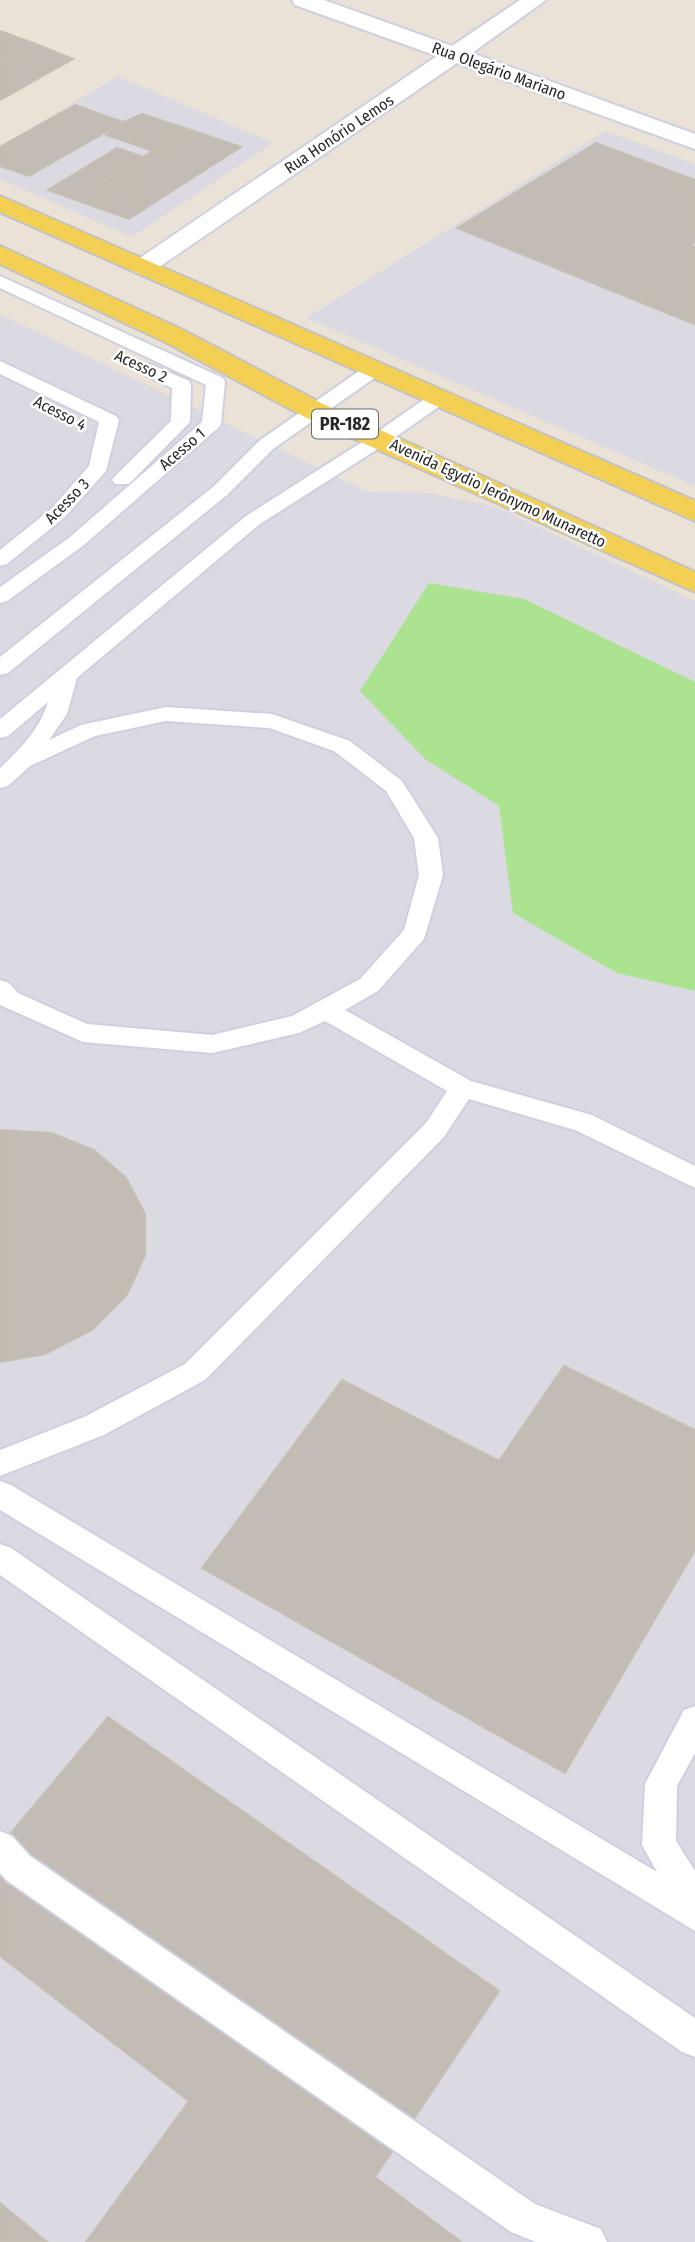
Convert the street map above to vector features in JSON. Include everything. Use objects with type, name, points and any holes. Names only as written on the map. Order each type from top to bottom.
[{"type":"main road","points":[[0,203],[695,512]]},
{"type":"main road","name":"Avenida Egydio Jerônymo Munaretto","points":[[0,254],[174,336],[316,411],[695,583]]},
{"type":"street","name":"Rua Olegário Mariano","points":[[303,0],[695,142]]},
{"type":"street","name":"Rua Honório Lemos","points":[[143,267],[535,0]]},
{"type":"lane","name":"Acesso 1","points":[[0,281],[216,382],[211,424],[77,541],[0,597]]},
{"type":"lane","name":"Acesso 2","points":[[0,299],[182,385],[180,422],[59,540],[0,582]]},
{"type":"lane","name":"Acesso 3","points":[[0,367],[109,420],[99,467],[58,513],[0,560]]},
{"type":"lane","points":[[0,668],[220,491],[265,445],[376,368]]},
{"type":"lane","name":"Acesso 4","points":[[0,383],[93,429],[86,470],[0,548]]},
{"type":"lane","points":[[0,731],[253,520],[380,439],[440,397]]},
{"type":"lane","points":[[0,781],[22,761],[55,714],[67,675]]},
{"type":"lane","points":[[0,989],[9,999],[83,1033],[212,1044],[299,1024],[369,985],[415,933],[431,875],[426,838],[394,786],[342,746],[272,721],[166,714],[89,730],[22,761]]},
{"type":"lane","points":[[325,1010],[463,1088],[583,1122],[695,1178]]},
{"type":"lane","points":[[0,1463],[94,1426],[195,1372],[435,1130],[463,1088]]},
{"type":"lane","points":[[0,1494],[695,1914]]},
{"type":"lane","points":[[0,1558],[695,2039]]},
{"type":"lane","points":[[695,1721],[660,1784],[659,1845],[695,1901]]},
{"type":"lane","points":[[0,1847],[19,1868],[524,2219],[588,2242]]},
{"type":"shaded area","points":[[118,76],[273,143],[132,237],[0,179],[0,147]]},
{"type":"shaded area","points":[[605,131],[695,164],[695,486],[306,318]]},
{"type":"shaded area","points":[[0,314],[368,492],[429,493],[496,507],[695,601],[695,2242],[0,2242]]},
{"type":"green space","points":[[429,583],[524,599],[695,682],[695,991],[617,973],[513,913],[499,806],[425,759],[360,691]]},
{"type":"building","points":[[0,31],[33,43],[0,60]]},
{"type":"building","points":[[33,43],[73,59],[0,100],[0,60]]},
{"type":"building","points":[[75,105],[123,122],[29,176],[0,166],[0,147]]},
{"type":"building","points":[[142,114],[188,129],[153,151],[106,135],[123,122]]},
{"type":"building","points":[[188,129],[241,147],[158,200],[105,181]]},
{"type":"building","points":[[596,143],[695,180],[695,242],[690,245],[695,247],[694,324],[457,228]]},
{"type":"building","points":[[117,148],[144,157],[105,181],[158,200],[129,219],[48,190]]},
{"type":"building","points":[[0,1130],[51,1133],[94,1150],[126,1178],[145,1214],[145,1255],[127,1295],[92,1330],[45,1354],[0,1362]]},
{"type":"building","points":[[564,1366],[695,1430],[695,1550],[565,1773],[202,1568],[342,1380],[499,1461]]},
{"type":"building","points":[[108,1717],[499,1991],[375,2177],[461,2242],[86,2242],[189,2101],[0,1956],[0,1846]]},
{"type":"building","points":[[0,2203],[47,2242],[0,2242]]}]
